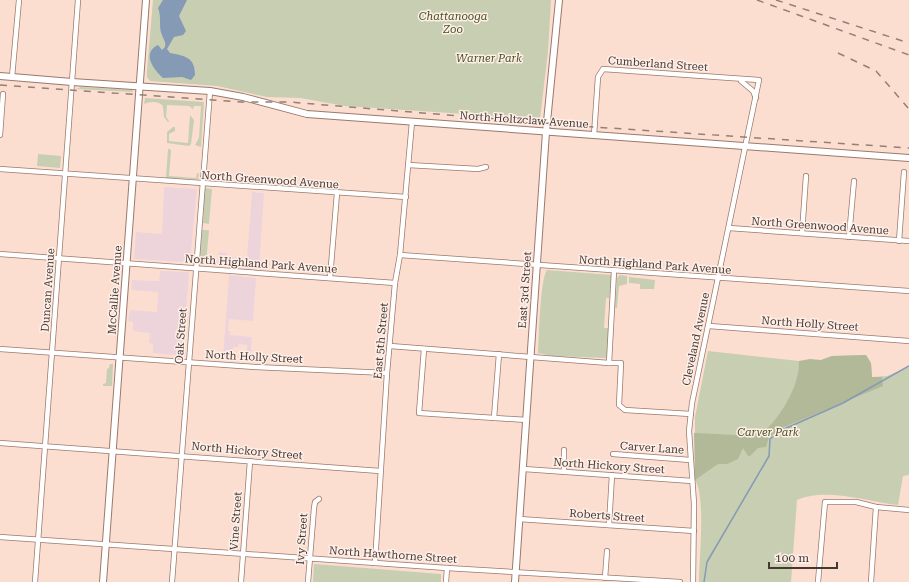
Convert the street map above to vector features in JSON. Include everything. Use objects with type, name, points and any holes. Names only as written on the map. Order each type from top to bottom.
[{"type":"main road","name":"McCallie Avenue","points":[[103,582],[146,0]]},
{"type":"main road","name":"East 3rd Street","points":[[515,582],[524,469],[536,266],[546,132],[559,1]]},
{"type":"main road","name":"North Holtzclaw Avenue","points":[[0,76],[210,91],[243,97],[307,114],[909,158]]},
{"type":"street","points":[[12,77],[19,0]]},
{"type":"street","name":"Duncan Avenue","points":[[35,582],[78,0]]},
{"type":"street","name":"Cumberland Street","points":[[594,135],[598,76],[603,69],[759,80]]},
{"type":"street","name":"Cumberland Street","points":[[731,78],[749,85],[753,90],[756,99]]},
{"type":"street","name":"Cleveland Avenue","points":[[692,582],[694,531],[690,460],[691,414],[759,80]]},
{"type":"street","name":"Oak Street","points":[[172,582],[195,268],[210,91]]},
{"type":"street","points":[[0,135],[3,94]]},
{"type":"street","name":"East 5th Street","points":[[375,563],[387,373],[395,283],[400,255],[406,197],[412,122]]},
{"type":"street","points":[[408,165],[478,169],[486,167]]},
{"type":"street","name":"North Greenwood Avenue","points":[[0,169],[406,197]]},
{"type":"street","points":[[898,240],[904,172]]},
{"type":"street","points":[[802,233],[806,176]]},
{"type":"street","points":[[849,237],[854,181]]},
{"type":"street","points":[[330,278],[338,193]]},
{"type":"street","name":"North Greenwood Avenue","points":[[729,228],[909,241]]},
{"type":"street","name":"North Highland Park Avenue","points":[[0,254],[395,283]]},
{"type":"street","name":"North Highland Park Avenue","points":[[400,255],[536,266],[909,291]]},
{"type":"street","points":[[609,363],[614,271]]},
{"type":"street","name":"North Holly Street","points":[[709,326],[909,341]]},
{"type":"street","points":[[390,346],[621,363],[618,401],[621,408],[691,414]]},
{"type":"street","name":"North Holly Street","points":[[0,349],[120,358],[387,373]]},
{"type":"street","points":[[424,349],[419,413],[527,420]]},
{"type":"street","points":[[494,418],[500,354]]},
{"type":"street","name":"North Hickory Street","points":[[0,443],[181,455],[380,471]]},
{"type":"street","points":[[564,450],[564,472]]},
{"type":"street","name":"Carver Lane","points":[[613,454],[690,460]]},
{"type":"street","name":"Vine Street","points":[[241,582],[250,461]]},
{"type":"street","name":"North Hickory Street","points":[[524,469],[692,481]]},
{"type":"street","points":[[609,525],[612,475]]},
{"type":"street","name":"Ivy Street","points":[[308,582],[314,508],[315,502],[319,499]]},
{"type":"street","points":[[818,582],[825,502],[856,502],[876,507],[909,510]]},
{"type":"street","points":[[870,582],[876,507]]},
{"type":"street","name":"Roberts Street","points":[[520,519],[694,531]]},
{"type":"street","name":"North Hawthorne Street","points":[[0,537],[516,572],[586,579],[605,578],[680,582]]},
{"type":"street","points":[[605,578],[607,551]]},
{"type":"street","points":[[446,582],[447,568]]},
{"type":"shaded area","points":[[164,187],[197,189],[190,262],[134,259],[136,232],[162,234]]},
{"type":"shaded area","points":[[252,192],[264,193],[259,268],[244,267],[244,259],[247,258]]},
{"type":"shaded area","points":[[219,252],[227,253],[227,257],[239,258],[238,267],[207,264],[207,260],[218,261]]},
{"type":"shaded area","points":[[160,271],[189,272],[182,356],[153,353],[153,344],[149,343],[150,333],[133,331],[133,322],[128,321],[130,310],[157,312],[158,292],[131,290],[132,280],[159,281]]},
{"type":"shaded area","points":[[229,275],[256,278],[253,321],[229,319],[228,331],[230,331],[230,335],[252,337],[251,352],[247,351],[247,345],[238,344],[238,347],[233,347],[232,359],[223,359]]},
{"type":"green space","name":"Warner Park","points":[[153,0],[551,0],[548,51],[540,119],[345,106],[300,98],[267,97],[217,86],[150,81],[147,77],[147,71]]},
{"type":"green space","points":[[81,87],[132,90],[133,92],[76,89]]},
{"type":"green space","points":[[145,98],[204,102],[201,147],[195,145],[199,138],[201,106],[194,106],[193,109],[189,106],[167,105],[166,117],[169,121],[168,122],[164,117],[163,106],[154,102],[144,104]]},
{"type":"green space","points":[[190,115],[194,120],[191,144],[189,146],[167,143],[167,132],[175,127],[175,131],[169,134],[169,141],[188,143]]},
{"type":"green space","points":[[168,149],[171,151],[169,176],[196,178],[197,173],[199,174],[198,179],[166,178]]},
{"type":"green space","points":[[38,154],[61,156],[60,168],[37,166]]},
{"type":"green space","points":[[205,188],[212,189],[209,224],[203,223]]},
{"type":"green space","points":[[202,230],[209,230],[206,264],[200,264]]},
{"type":"green space","points":[[547,270],[612,275],[609,298],[606,298],[604,328],[609,328],[607,358],[552,356],[538,353],[541,296]]},
{"type":"green space","points":[[620,275],[627,276],[627,284],[619,286],[617,308],[615,308],[617,278]]},
{"type":"green space","points":[[629,277],[655,280],[654,289],[640,289],[640,284],[629,283]]},
{"type":"green space","name":"Carver Park","points":[[708,351],[799,361],[821,360],[832,356],[866,355],[871,363],[872,377],[887,376],[909,367],[909,475],[903,476],[898,505],[834,495],[808,496],[797,500],[791,582],[699,582],[701,513],[698,488],[695,480],[695,417]]},
{"type":"green space","points":[[866,355],[871,363],[872,377],[882,377],[883,386],[784,427],[769,437],[766,447],[758,448],[750,456],[748,456],[743,448],[738,459],[727,464],[718,464],[695,480],[694,433],[757,436],[770,426],[782,410],[795,384],[799,371],[799,361],[810,359],[821,360],[832,356]]},
{"type":"green space","points":[[110,364],[113,364],[112,386],[103,386],[103,384],[106,383],[107,369],[109,368]]},
{"type":"green space","points":[[314,564],[441,574],[441,582],[313,582]]},
{"type":"water","points":[[163,0],[187,0],[179,16],[186,31],[183,35],[174,37],[167,49],[170,53],[188,58],[191,61],[195,69],[195,75],[191,80],[182,77],[163,78],[156,71],[151,62],[150,52],[153,48],[158,45],[162,50],[165,47],[165,42],[160,29],[160,15],[158,8]]},
{"type":"waterway","points":[[704,582],[707,562],[769,456],[770,439],[782,430],[843,403],[909,366]]},
{"type":"railway","points":[[757,0],[909,55]]},
{"type":"railway","points":[[776,0],[909,43]]},
{"type":"railway","points":[[838,53],[876,71],[909,109]]},
{"type":"railway","points":[[0,85],[241,102],[289,102],[594,127],[909,148]]},
{"type":"park label","name":"Chattanooga Zoo","points":[[453,22]]}]
